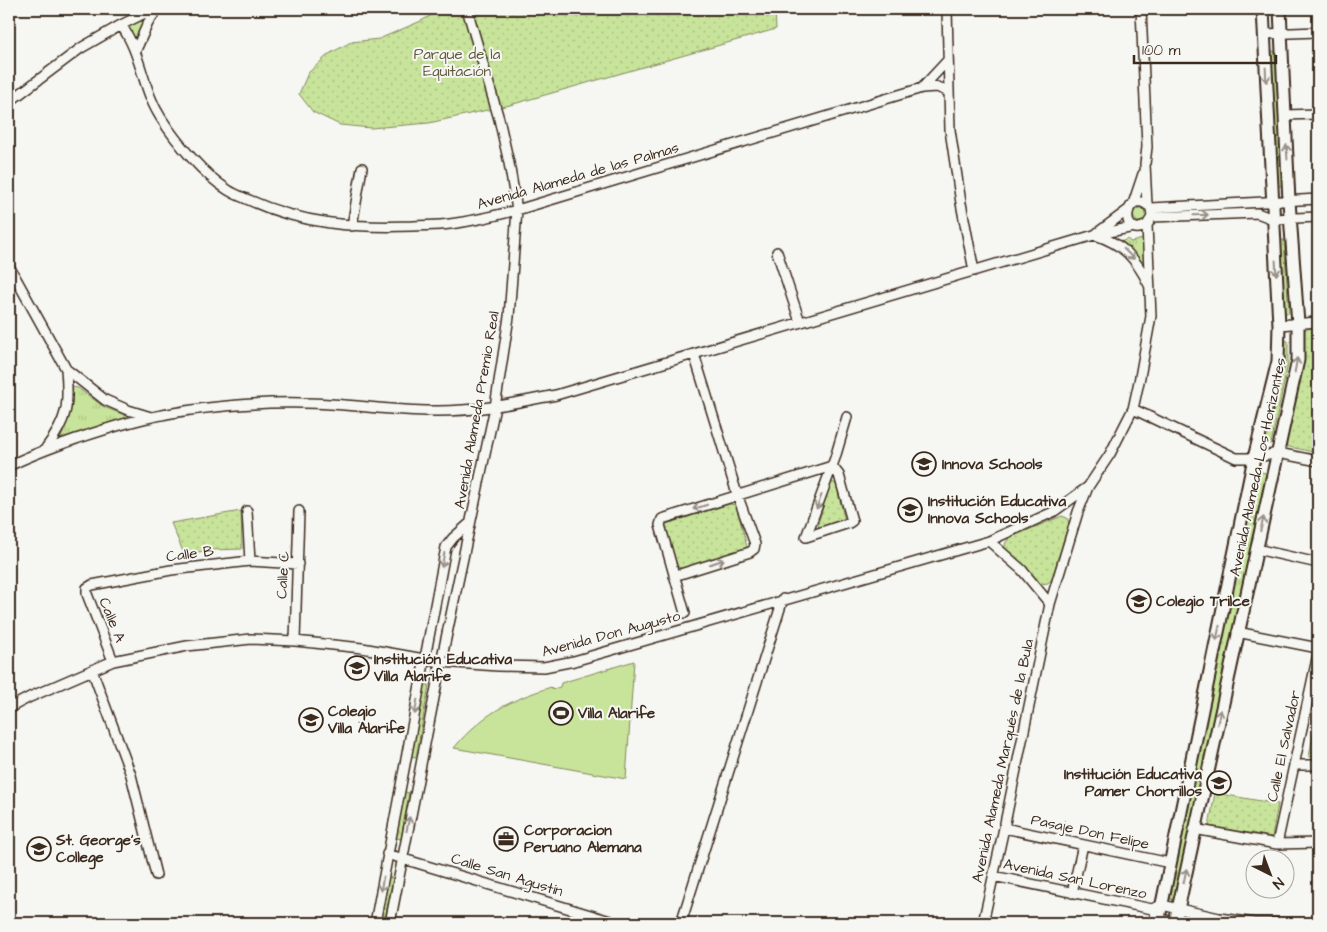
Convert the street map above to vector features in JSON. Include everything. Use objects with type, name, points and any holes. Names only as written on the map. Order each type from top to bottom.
[{"type":"main road","name":"Avenida Alameda Los Horizontes","points":[[1158,914],[1254,458],[1278,361],[1279,325],[1263,9]]},
{"type":"main road","name":"Avenida Alameda Los Horizontes","points":[[1176,923],[1194,828],[1298,360],[1298,324],[1289,201],[1280,9]]},
{"type":"street","points":[[9,102],[81,48],[153,9]]},
{"type":"street","points":[[136,50],[148,23],[158,9]]},
{"type":"street","name":"Avenida Alameda Premio Real","points":[[390,923],[441,662],[494,408],[509,316],[516,210],[509,163],[499,119],[467,9]]},
{"type":"street","points":[[947,9],[950,130],[960,203],[974,271]]},
{"type":"street","name":"Avenida Alameda Marqués de la Bula","points":[[983,923],[1050,604],[1078,512],[1088,487],[1110,454],[1132,409],[1147,347],[1151,316],[1149,214],[1145,164],[1147,147],[1141,9]]},
{"type":"street","name":"Avenida Alameda de las Palmas","points":[[121,25],[136,50],[155,107],[196,163],[228,190],[262,206],[307,220],[352,226],[380,227],[449,224],[516,210],[922,88],[937,87],[949,92]]},
{"type":"street","points":[[1264,34],[1318,32]]},
{"type":"street","points":[[922,88],[948,60]]},
{"type":"street","points":[[1285,116],[1318,114]]},
{"type":"street","name":"Avenida Alameda Marqués de la Bula","points":[[1131,207],[1145,164]]},
{"type":"street","points":[[352,226],[362,168]]},
{"type":"street","points":[[9,466],[45,449],[95,432],[152,417],[187,411],[304,403],[431,411],[464,411],[494,408],[556,395],[1094,234],[1134,227],[1139,228],[1149,214],[1318,199]]},
{"type":"street","points":[[1094,234],[1138,202],[1149,214],[1257,213],[1273,219],[1318,217]]},
{"type":"street","points":[[1131,207],[1127,218],[1134,227]]},
{"type":"street","name":"Avenida Alameda Marqués de la Bula","points":[[1094,234],[1111,240],[1124,249],[1135,260],[1150,288]]},
{"type":"street","points":[[777,252],[800,322]]},
{"type":"street","points":[[9,266],[66,369],[105,400],[128,410],[152,417]]},
{"type":"street","points":[[1279,325],[1318,322]]},
{"type":"street","points":[[674,576],[750,552],[754,549],[755,544],[737,494],[694,354]]},
{"type":"street","points":[[45,449],[58,433],[65,415],[68,393],[66,369]]},
{"type":"street","points":[[1132,409],[1236,458],[1254,458],[1278,453],[1318,462]]},
{"type":"street","points":[[832,466],[839,475],[852,521],[806,537],[832,466],[847,417]]},
{"type":"street","points":[[685,613],[660,526],[662,519],[737,494],[832,466]]},
{"type":"street","name":"Avenida Don Augusto","points":[[9,708],[113,661],[187,646],[251,639],[295,640],[362,648],[424,660],[508,667],[544,667],[574,661],[989,541],[1053,512],[1088,487]]},
{"type":"street","points":[[247,511],[250,561]]},
{"type":"street","name":"Calle C","points":[[295,640],[299,511]]},
{"type":"street","name":"Avenida Alameda Premio Real","points":[[375,923],[446,548],[453,538],[470,522]]},
{"type":"street","points":[[989,541],[1022,570],[1050,604]]},
{"type":"street","points":[[1256,549],[1318,563]]},
{"type":"street","name":"Calle B","points":[[87,588],[92,585],[171,570],[250,561],[298,564]]},
{"type":"street","name":"Calle A","points":[[87,588],[87,594],[113,661]]},
{"type":"street","points":[[680,923],[784,599]]},
{"type":"street","points":[[1237,632],[1318,648]]},
{"type":"street","name":"Calle El Salvador","points":[[1277,844],[1318,654]]},
{"type":"street","points":[[92,670],[131,775],[156,875]]},
{"type":"street","points":[[1294,765],[1318,765]]},
{"type":"street","points":[[404,776],[418,778]]},
{"type":"street","name":"Pasaje Don Felipe","points":[[1004,828],[1170,863]]},
{"type":"street","points":[[1194,828],[1277,844],[1318,844]]},
{"type":"street","points":[[1072,893],[1083,845]]},
{"type":"street","name":"Calle San Agustín","points":[[388,854],[618,923]]},
{"type":"street","name":"Avenida San Lorenzo","points":[[993,876],[1158,914]]},
{"type":"street","points":[[1158,914],[1178,909],[1254,923],[1318,923]]},
{"type":"street","points":[[1158,914],[1176,923]]},
{"type":"green space","name":"Parque de la Equitación","points":[[442,9],[775,9],[776,29],[510,105],[429,123],[371,128],[340,125],[313,112],[299,94],[308,73],[329,54],[351,42],[379,39],[421,21]]},
{"type":"green space","points":[[146,18],[135,38],[127,26]]},
{"type":"green space","points":[[1275,51],[1282,186],[1275,186],[1268,52]]},
{"type":"green space","points":[[1137,208],[1143,208],[1147,215],[1143,222],[1137,222],[1133,218],[1133,212]]},
{"type":"green space","points":[[1127,239],[1131,242],[1143,239],[1145,268],[1135,254],[1121,242]]},
{"type":"green space","points":[[1284,240],[1289,313],[1281,313],[1277,241]]},
{"type":"green space","points":[[1318,328],[1318,453],[1285,446],[1303,329]]},
{"type":"green space","points":[[1281,340],[1288,341],[1288,364],[1271,444],[1263,442]]},
{"type":"green space","points":[[72,387],[78,388],[104,407],[132,418],[60,441],[72,404]]},
{"type":"green space","points":[[1256,471],[1266,473],[1176,900],[1166,898]]},
{"type":"green space","points":[[830,483],[836,484],[845,521],[819,529],[818,524]]},
{"type":"green space","points":[[730,504],[735,505],[737,508],[747,547],[683,569],[676,566],[666,524]]},
{"type":"green space","points":[[241,511],[242,549],[211,550],[184,554],[171,523]]},
{"type":"green space","points":[[1062,516],[1067,518],[1069,523],[1052,579],[1048,583],[1041,584],[1004,549],[1006,542],[1011,537]]},
{"type":"green space","name":"Villa Alarife","points":[[634,661],[626,779],[454,748],[486,717],[522,697],[551,687],[553,689],[560,687],[561,683]]},
{"type":"green space","points":[[423,683],[429,685],[416,757],[410,756]]},
{"type":"green space","points":[[1318,709],[1318,756],[1309,757]]},
{"type":"green space","points":[[403,791],[409,793],[401,839],[394,838]]},
{"type":"green space","points":[[1215,793],[1278,804],[1272,837],[1209,826]]},
{"type":"green space","points":[[386,877],[393,878],[384,923],[377,923]]},
{"type":"place","name":"Innova Schools","points":[[924,464]]},
{"type":"place","name":"Institución Educativa Innova Schools","points":[[910,510]]},
{"type":"place","name":"Colegio Trilce","points":[[1139,601]]},
{"type":"place","name":"Institución Educativa Villa Alarife","points":[[357,668]]},
{"type":"place","name":"Villa Alarife","points":[[561,713]]},
{"type":"place","name":"Colegio Villa Alarife","points":[[311,720]]},
{"type":"place","name":"Institución Educativa Pamer Chorrillos","points":[[1219,783]]},
{"type":"place","name":"Corporacion Peruano Alemana","points":[[506,839]]},
{"type":"place","name":"St. George's College","points":[[39,849]]}]
